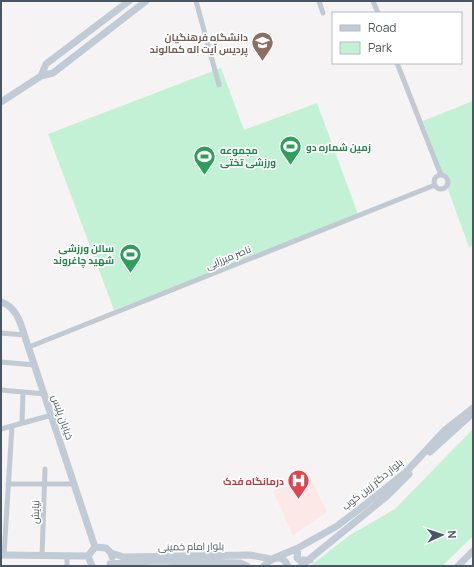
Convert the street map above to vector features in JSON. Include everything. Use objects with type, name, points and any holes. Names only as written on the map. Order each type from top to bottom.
[{"type":"main road","points":[[40,76],[46,64],[129,1]]},
{"type":"main road","points":[[1,102],[40,76],[52,73],[146,1]]},
{"type":"main road","name":"خیابان پلیس","points":[[1,302],[11,307],[17,313],[95,547]]},
{"type":"main road","name":"بلوار دکتر زرین کوب","points":[[271,559],[298,548],[337,526],[406,472],[445,430],[473,408]]},
{"type":"main road","name":"بلوار دکتر زرین کوب","points":[[301,566],[387,496],[441,441],[473,413]]},
{"type":"main road","name":"بلوار امام خمینی","points":[[95,547],[102,546],[111,553],[124,557],[250,555],[271,559],[282,559],[288,566]]},
{"type":"main road","points":[[88,556],[95,547]]},
{"type":"main road","points":[[298,548],[297,558],[300,560],[310,560]]},
{"type":"main road","points":[[459,566],[473,551]]},
{"type":"main road","points":[[109,565],[111,553]]},
{"type":"main road","points":[[3,555],[88,556]]},
{"type":"main road","points":[[88,556],[92,566]]},
{"type":"main road","points":[[264,566],[271,559]]},
{"type":"main road","name":"بلوار امام خمینی","points":[[109,565],[240,563],[247,566]]},
{"type":"street","points":[[196,1],[219,86]]},
{"type":"street","points":[[319,1],[323,13]]},
{"type":"street","points":[[374,1],[378,12]]},
{"type":"street","points":[[397,64],[441,175],[447,178],[448,185],[444,189],[440,189],[435,185],[435,179],[441,175]]},
{"type":"street","name":"ناصر میرزایی","points":[[29,347],[435,185]]},
{"type":"street","points":[[1,333],[25,335]]},
{"type":"street","points":[[1,362],[35,365]]},
{"type":"street","points":[[1,390],[45,394]]},
{"type":"street","points":[[22,423],[23,392]]},
{"type":"street","points":[[1,429],[52,416]]},
{"type":"street","points":[[3,555],[12,426]]},
{"type":"street","name":"نیایش","points":[[42,556],[45,469]]},
{"type":"street","points":[[8,484],[71,484]]},
{"type":"street","points":[[67,556],[67,566]]},
{"type":"shaded area","name":"درمانگاه فدک","points":[[311,480],[327,512],[293,535],[273,491]]},
{"type":"green space","name":"مجموعه ورزشی تختی","points":[[221,68],[244,130],[317,103],[359,217],[114,310],[48,134]]},
{"type":"green space","points":[[473,101],[473,245],[469,247],[423,121]]},
{"type":"green space","points":[[473,429],[473,536],[442,566],[310,566],[350,535],[395,509]]},
{"type":"place","name":"دانشگاه فرهنگیان پردیس آیت اله کمالوند","points":[[263,62]]},
{"type":"place","name":"زمین شماره دو","points":[[291,166]]},
{"type":"place","name":"مجموعه ورزشی تختی","points":[[204,176]]},
{"type":"place","name":"سالن ورزشی شهید چاغروند","points":[[130,274]]},
{"type":"place","name":"درمانگاه فدک","points":[[299,500]]}]
